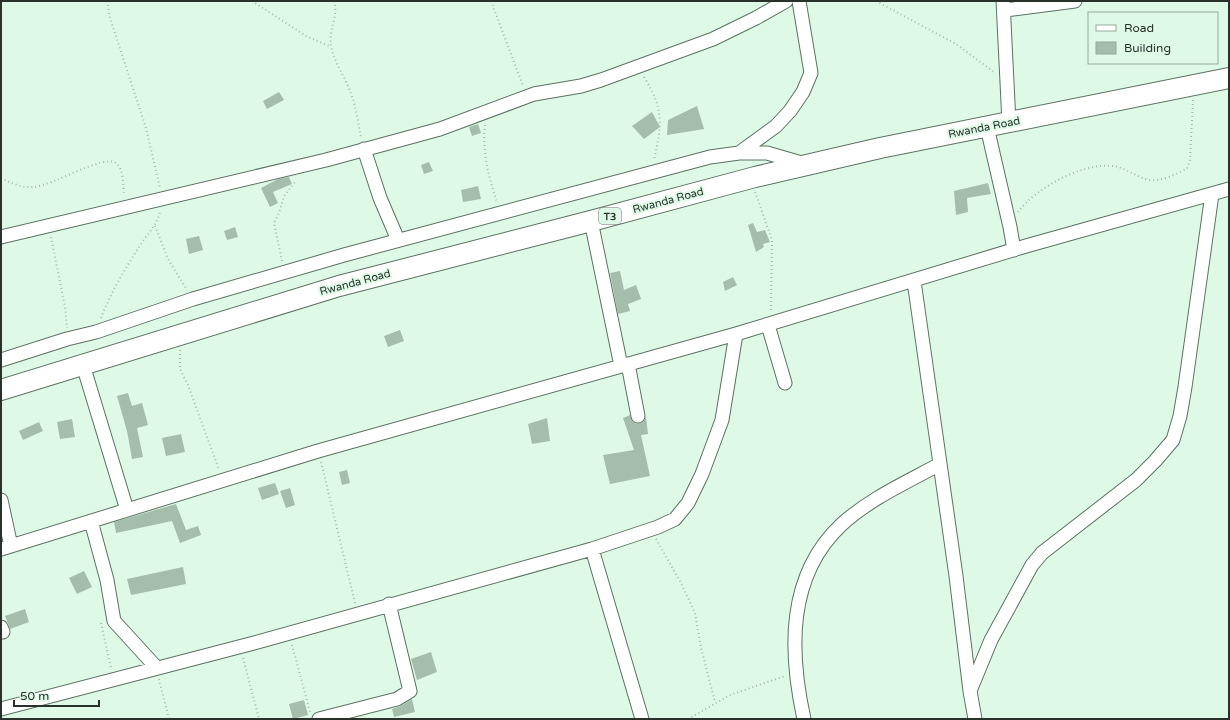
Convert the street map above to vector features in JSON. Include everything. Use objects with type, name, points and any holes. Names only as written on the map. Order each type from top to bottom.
[{"type":"highway","name":"Rwanda Road","points":[[1,390],[339,286],[591,221],[755,176],[806,164],[1229,78]]},
{"type":"street","points":[[1,237],[125,206],[162,199],[440,129],[542,92],[581,86],[713,39],[756,18],[786,1]]},
{"type":"street","points":[[739,153],[776,126],[790,111],[803,92],[810,73],[799,1]]},
{"type":"street","points":[[1009,123],[1006,81],[1004,5],[1075,1]]},
{"type":"street","points":[[986,127],[1010,227],[1014,250]]},
{"type":"street","points":[[364,149],[380,198],[398,240]]},
{"type":"street","points":[[1,360],[67,339],[96,332],[193,299],[286,272],[398,240],[710,157],[739,153],[767,153],[806,164]]},
{"type":"street","points":[[1,500],[6,547],[318,451],[736,334],[1014,250],[1229,189]]},
{"type":"street","points":[[970,691],[991,640],[1032,565],[1042,553],[1136,480],[1156,461],[1173,440],[1180,416],[1185,387],[1212,194]]},
{"type":"street","points":[[591,221],[624,365],[638,416]]},
{"type":"street","points":[[914,281],[974,713],[966,719]]},
{"type":"street","points":[[770,324],[785,382]]},
{"type":"street","points":[[1,709],[592,550],[651,530],[675,519],[688,503],[702,474],[722,420],[736,334]]},
{"type":"street","points":[[83,365],[127,510]]},
{"type":"street","points":[[804,719],[798,692],[796,670],[796,617],[803,585],[817,553],[841,525],[867,505],[940,464]]},
{"type":"street","points":[[91,521],[107,580],[114,621],[156,667]]},
{"type":"street","points":[[592,550],[642,719]]},
{"type":"street","points":[[320,719],[397,699],[410,691],[389,604]]},
{"type":"path","points":[[96,332],[108,302],[118,284],[142,243],[155,226],[159,217],[162,199],[160,182],[146,128],[110,18],[107,1]]},
{"type":"path","points":[[252,1],[306,36],[331,47]]},
{"type":"path","points":[[334,1],[336,13],[331,28],[331,47],[337,65],[350,91],[364,149]]},
{"type":"path","points":[[491,1],[527,97]]},
{"type":"path","points":[[876,1],[956,44],[1006,81]]},
{"type":"path","points":[[1,30],[1,35]]},
{"type":"path","points":[[637,66],[653,92],[659,108],[660,119],[658,136],[650,173]]},
{"type":"path","points":[[1010,227],[1023,205],[1036,194],[1084,168],[1102,165],[1113,166],[1150,180],[1165,177],[1187,168],[1190,161],[1194,85]]},
{"type":"path","points":[[486,112],[484,136],[485,156],[488,173],[501,213]]},
{"type":"path","points":[[1,178],[16,185],[32,188],[53,183],[90,166],[110,160],[117,164],[121,170],[125,206]]},
{"type":"path","points":[[286,168],[295,182],[284,196],[279,213],[274,223],[286,272]]},
{"type":"path","points":[[755,176],[756,199],[772,240],[770,324]]},
{"type":"path","points":[[49,225],[65,307],[67,339]]},
{"type":"path","points":[[155,226],[168,259],[193,299]]},
{"type":"path","points":[[186,332],[181,344],[179,365],[209,442],[222,481]]},
{"type":"path","points":[[318,451],[330,492],[354,602],[357,606]]},
{"type":"path","points":[[651,530],[681,583],[694,613],[701,648],[715,702]]},
{"type":"path","points":[[290,642],[297,661],[312,719]]},
{"type":"path","points":[[239,646],[259,719]]},
{"type":"path","points":[[156,667],[169,719]]},
{"type":"path","points":[[688,719],[715,702],[775,680],[796,670]]},
{"type":"building","points":[[279,92],[284,100],[267,109],[263,101]]},
{"type":"building","points":[[697,106],[704,129],[667,135],[668,120]]},
{"type":"building","points":[[652,112],[660,127],[644,139],[632,126]]},
{"type":"building","points":[[478,124],[481,133],[472,136],[469,127]]},
{"type":"building","points":[[429,162],[433,171],[424,174],[421,165]]},
{"type":"building","points":[[289,177],[292,184],[273,192],[278,203],[270,207],[261,188],[278,179]]},
{"type":"building","points":[[988,183],[991,194],[967,198],[968,212],[956,215],[954,191]]},
{"type":"building","points":[[478,186],[481,199],[463,202],[461,190]]},
{"type":"building","points":[[753,223],[757,232],[765,230],[770,242],[763,244],[764,247],[756,252],[748,225]]},
{"type":"building","points":[[235,227],[238,237],[227,240],[224,231]]},
{"type":"building","points":[[199,236],[203,250],[189,254],[186,239]]},
{"type":"building","points":[[620,271],[624,290],[636,285],[641,299],[628,304],[630,311],[618,314],[610,273]]},
{"type":"building","points":[[733,277],[737,285],[725,291],[723,282]]},
{"type":"building","points":[[400,330],[404,341],[388,347],[384,336]]},
{"type":"building","points":[[128,393],[132,406],[142,403],[148,425],[137,428],[143,457],[132,459],[127,431],[117,396]]},
{"type":"building","points":[[630,415],[632,421],[636,424],[643,422],[646,417],[648,434],[641,435],[650,476],[610,484],[603,455],[634,450],[623,418]]},
{"type":"building","points":[[547,418],[550,441],[532,444],[528,424]]},
{"type":"building","points":[[72,419],[75,437],[60,439],[57,422]]},
{"type":"building","points":[[39,422],[43,431],[23,440],[19,431]]},
{"type":"building","points":[[181,434],[185,452],[166,456],[162,438]]},
{"type":"building","points":[[347,470],[350,483],[342,485],[339,472]]},
{"type":"building","points":[[275,483],[279,494],[262,500],[258,488]]},
{"type":"building","points":[[290,488],[295,505],[286,508],[280,491]]},
{"type":"building","points":[[176,504],[186,530],[198,526],[201,535],[180,543],[172,521],[116,533],[114,522]]},
{"type":"building","points":[[183,567],[186,584],[131,595],[127,579]]},
{"type":"building","points":[[84,571],[92,587],[77,594],[69,578]]},
{"type":"building","points":[[25,609],[29,622],[10,629],[5,616]]},
{"type":"building","points":[[431,652],[437,672],[417,680],[411,659]]},
{"type":"building","points":[[412,699],[415,712],[394,717],[392,709],[401,706]]},
{"type":"building","points":[[304,700],[308,715],[293,719],[289,704]]}]
